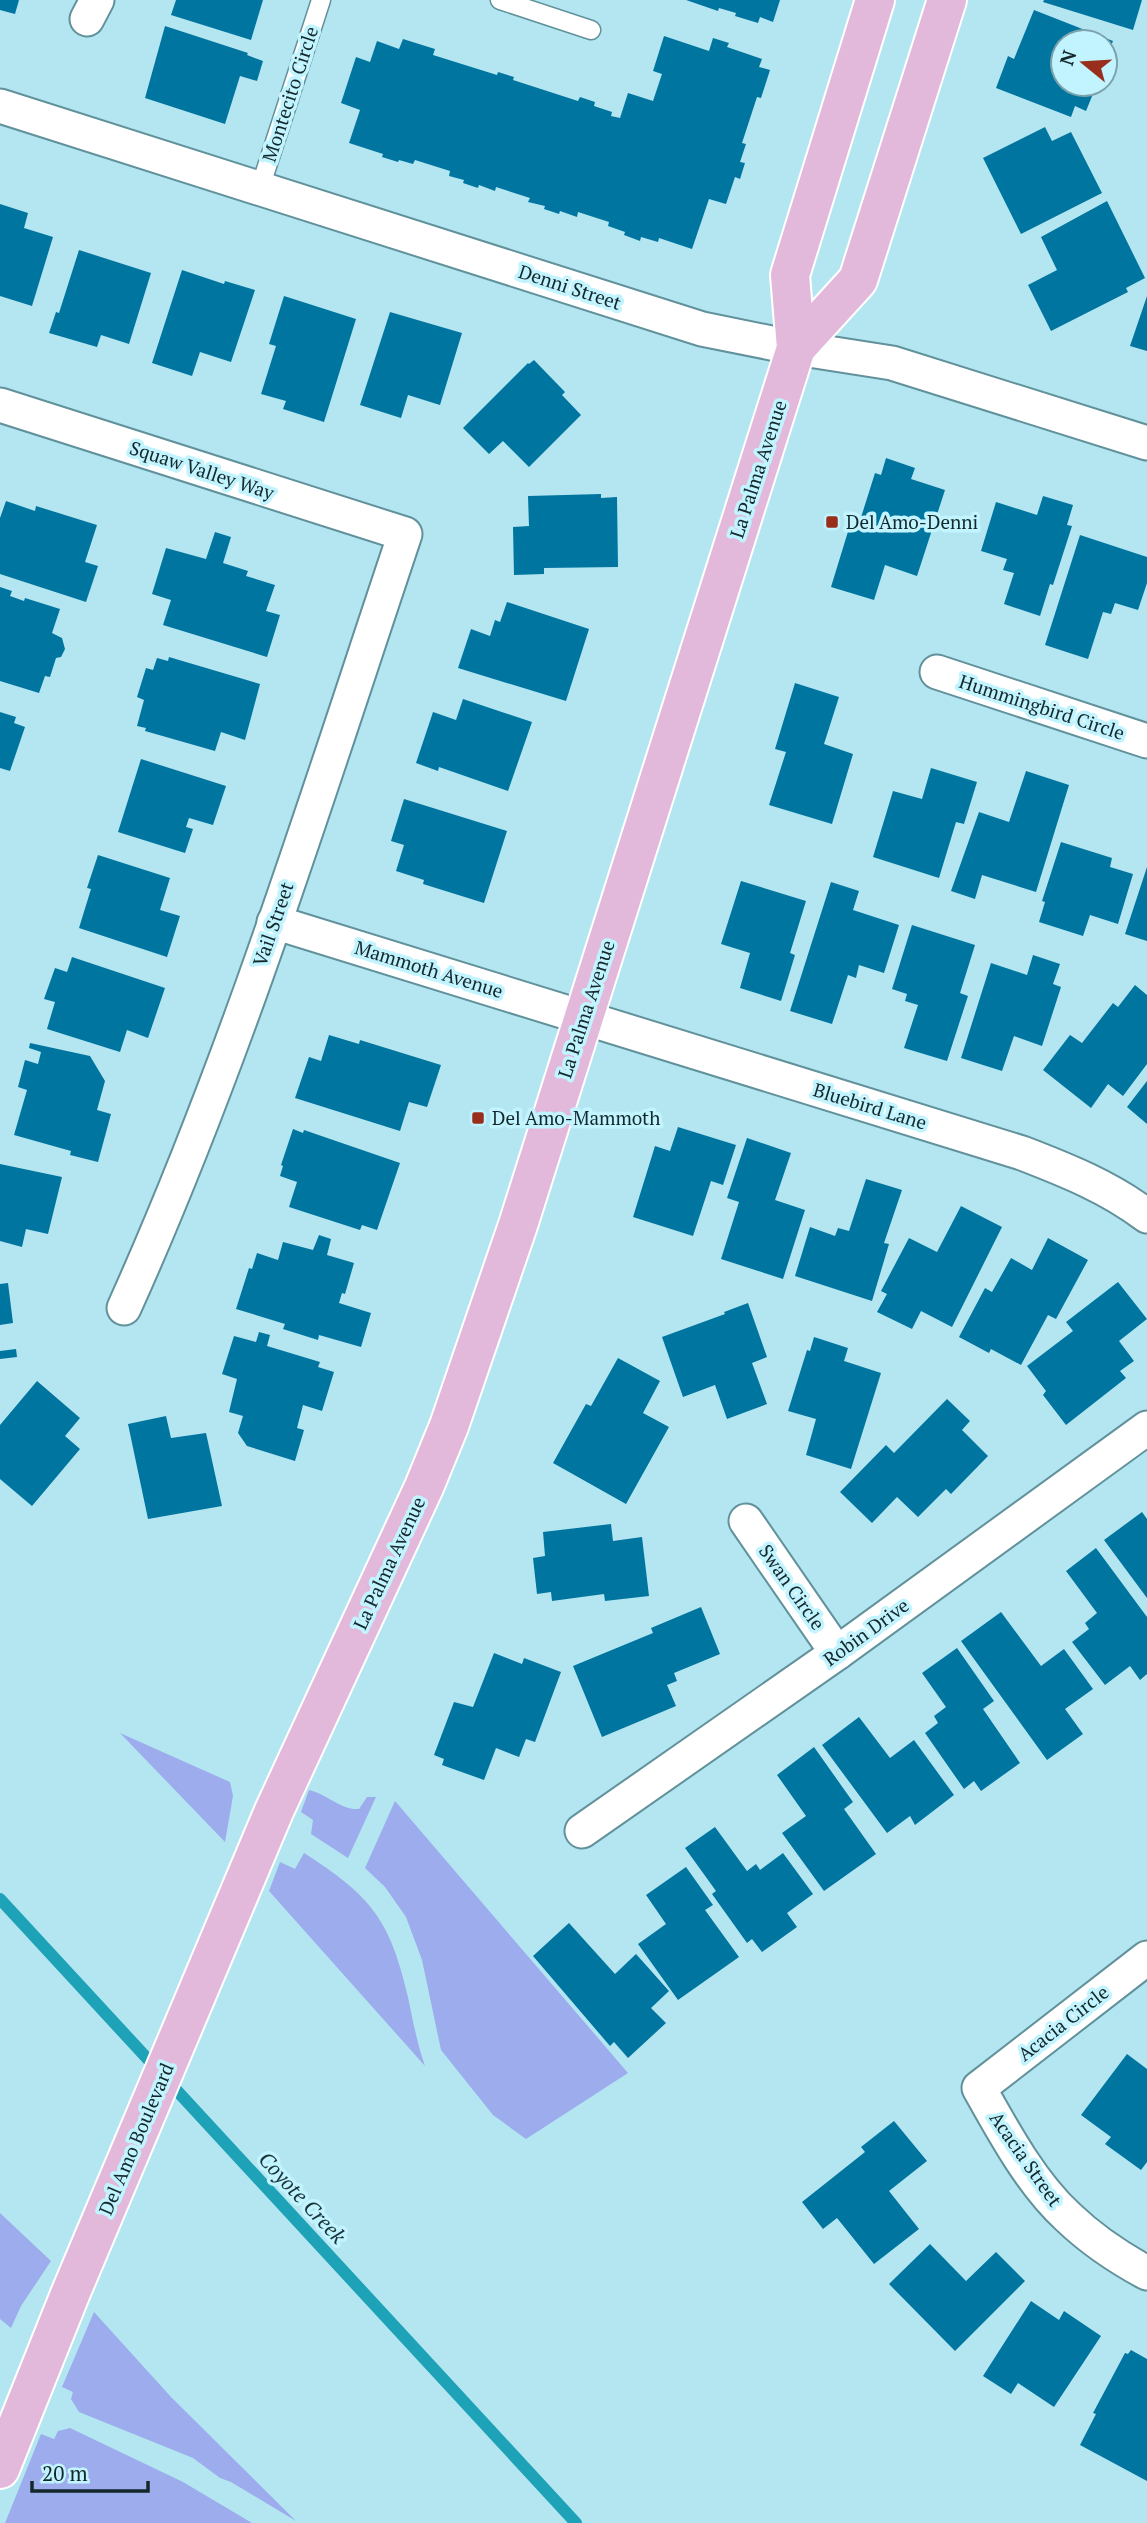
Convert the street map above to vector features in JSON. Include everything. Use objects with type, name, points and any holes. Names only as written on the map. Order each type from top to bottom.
[{"type":"main road","name":"La Palma Avenue","points":[[274,1811],[424,1487],[449,1426],[518,1225],[796,348],[790,275],[875,0]]},
{"type":"main road","name":"La Palma Avenue","points":[[796,348],[858,279],[947,0]]},
{"type":"main road","name":"Del Amo Boulevard","points":[[0,2469],[71,2292],[274,1811]]},
{"type":"street","name":"Denni Street","points":[[0,106],[702,329],[796,348],[892,363],[1147,443]]},
{"type":"street","name":"Squaw Valley Way","points":[[0,405],[405,534]]},
{"type":"street","name":"Vail Street","points":[[124,1308],[169,1208],[274,922],[405,534]]},
{"type":"street","name":"Hummingbird Circle","points":[[937,673],[1147,741]]},
{"type":"street","name":"Mammoth Avenue","points":[[274,922],[584,1017]]},
{"type":"street","name":"Bluebird Lane","points":[[584,1017],[1022,1153],[1078,1175],[1127,1201],[1147,1216]]},
{"type":"street","name":"Robin Drive","points":[[582,1831],[837,1653],[1147,1428]]},
{"type":"street","name":"Swan Circle","points":[[746,1521],[837,1653]]},
{"type":"street","name":"Acacia Circle","points":[[979,2088],[1147,1958]]},
{"type":"street","name":"Acacia Street","points":[[979,2088],[1027,2166],[1067,2216],[1122,2259],[1147,2273]]},
{"type":"lane","name":"Montecito Circle","points":[[260,188],[321,0]]},
{"type":"lane","points":[[500,0],[591,30]]},
{"type":"shaded area","points":[[120,1733],[230,1782],[233,1796],[225,1842]]},
{"type":"shaded area","points":[[309,1790],[352,1809],[359,1809],[367,1797],[376,1797],[348,1858],[311,1834],[313,1820],[301,1812]]},
{"type":"shaded area","points":[[395,1801],[628,2073],[526,2139],[493,2115],[441,2050],[422,1960],[406,1917],[385,1887],[365,1868]]},
{"type":"shaded area","points":[[304,1853],[362,1897],[385,1928],[401,1970],[425,2066],[269,1891],[280,1862],[295,1869]]},
{"type":"shaded area","points":[[0,2213],[51,2261],[21,2306],[11,2328],[0,2319]]},
{"type":"shaded area","points":[[94,2312],[171,2397],[296,2521],[220,2478],[193,2458],[79,2412],[71,2399],[73,2392],[62,2387]]},
{"type":"shaded area","points":[[70,2428],[183,2482],[252,2523],[5,2523],[41,2434],[54,2439],[58,2431]]},
{"type":"building","points":[[0,0],[19,0],[15,14],[0,10]]},
{"type":"building","points":[[176,0],[263,0],[251,40],[171,15]]},
{"type":"building","points":[[686,0],[780,0],[773,22],[760,17],[758,23],[735,16],[736,13],[719,8],[718,11]]},
{"type":"building","points":[[1142,0],[1133,30],[1043,2]]},
{"type":"building","points":[[1034,10],[1080,28],[1049,28],[1049,98],[1091,98],[1086,111],[1075,106],[1071,117],[996,88],[1008,56],[1014,59]]},
{"type":"building","points":[[165,26],[248,53],[247,55],[263,61],[257,81],[240,76],[225,124],[145,98]]},
{"type":"building","points":[[664,36],[709,51],[713,38],[729,43],[727,47],[762,59],[759,67],[770,70],[761,98],[757,97],[742,143],[746,144],[740,162],[745,163],[740,179],[735,177],[726,204],[709,199],[692,249],[659,238],[658,242],[641,237],[640,241],[608,226],[609,222],[578,212],[577,217],[560,211],[559,214],[544,209],[545,206],[528,202],[530,198],[496,187],[495,191],[479,185],[478,188],[449,176],[450,171],[415,160],[413,164],[399,160],[398,162],[349,143],[360,110],[341,103],[356,57],[370,62],[377,41],[399,49],[403,39],[435,49],[433,55],[497,75],[498,72],[514,77],[513,80],[578,101],[580,97],[595,102],[594,106],[620,118],[628,93],[653,101],[662,74],[653,71]]},
{"type":"building","points":[[1045,127],[1052,141],[1071,132],[1102,193],[1021,234],[983,158]]},
{"type":"building","points":[[1107,201],[1145,278],[1126,288],[1128,292],[1051,331],[1028,285],[1057,270],[1041,237]]},
{"type":"building","points":[[0,204],[28,213],[24,228],[53,237],[32,306],[0,296]]},
{"type":"building","points":[[79,250],[151,273],[129,344],[101,335],[97,347],[49,333],[56,312],[59,313]]},
{"type":"building","points":[[182,270],[224,284],[225,281],[255,290],[231,362],[200,352],[192,376],[152,363]]},
{"type":"building","points":[[284,296],[356,319],[324,422],[283,409],[286,401],[261,394],[276,346],[269,344]]},
{"type":"building","points":[[1147,296],[1147,351],[1130,346]]},
{"type":"building","points":[[390,312],[462,333],[440,405],[408,395],[401,418],[360,405]]},
{"type":"building","points":[[534,360],[565,392],[562,395],[581,415],[529,467],[503,441],[489,454],[463,428]]},
{"type":"building","points":[[886,458],[915,468],[911,479],[945,490],[917,576],[885,565],[874,600],[831,587],[850,525],[858,527],[875,473],[881,475]]},
{"type":"building","points":[[601,494],[601,498],[617,497],[618,567],[544,568],[544,574],[514,575],[513,527],[529,526],[528,496]]},
{"type":"building","points":[[1043,496],[1073,505],[1067,525],[1072,526],[1040,616],[1004,604],[1014,573],[1003,570],[1007,559],[981,551],[996,502],[1037,515]]},
{"type":"building","points":[[6,501],[35,511],[36,506],[97,525],[85,562],[98,566],[86,602],[0,574],[0,518]]},
{"type":"building","points":[[215,532],[231,537],[223,563],[248,571],[246,576],[275,585],[266,611],[280,615],[267,657],[163,625],[171,600],[152,594],[166,548],[206,559]]},
{"type":"building","points":[[1080,535],[1147,557],[1147,583],[1138,610],[1115,603],[1111,614],[1103,612],[1088,659],[1045,645]]},
{"type":"building","points":[[0,587],[12,591],[10,596],[60,609],[52,633],[62,638],[65,649],[61,657],[56,658],[50,677],[45,676],[39,693],[0,681]]},
{"type":"building","points":[[507,602],[589,629],[566,701],[458,668],[471,629],[490,636],[495,620],[500,622]]},
{"type":"building","points":[[169,657],[260,684],[245,740],[221,732],[215,751],[145,731],[146,728],[137,726],[144,700],[137,697],[146,668],[153,670],[157,658],[168,661]]},
{"type":"building","points":[[795,683],[839,697],[824,744],[853,754],[832,824],[769,805],[786,752],[775,749]]},
{"type":"building","points":[[463,699],[532,722],[508,791],[439,767],[438,771],[416,763],[433,712],[456,720]]},
{"type":"building","points":[[0,712],[16,717],[14,723],[25,727],[10,771],[0,768]]},
{"type":"building","points":[[141,759],[226,786],[213,825],[189,818],[186,827],[193,829],[185,853],[118,832]]},
{"type":"building","points":[[931,768],[977,782],[964,824],[956,822],[939,878],[873,857],[893,791],[922,799]]},
{"type":"building","points":[[1026,771],[1069,785],[1036,892],[982,875],[975,899],[951,891],[979,812],[1009,822]]},
{"type":"building","points":[[404,799],[507,831],[484,903],[423,884],[424,880],[396,871],[404,845],[391,841]]},
{"type":"building","points":[[1061,842],[1112,858],[1110,867],[1133,874],[1118,924],[1090,915],[1083,936],[1039,922],[1045,902],[1042,901]]},
{"type":"building","points":[[98,855],[170,878],[160,910],[180,916],[167,957],[79,928],[91,889],[87,888]]},
{"type":"building","points":[[1147,867],[1147,941],[1125,934]]},
{"type":"building","points":[[741,881],[806,901],[790,953],[795,955],[781,1001],[740,988],[750,953],[721,944]]},
{"type":"building","points":[[831,882],[859,891],[853,910],[899,925],[884,973],[859,965],[856,978],[848,975],[832,1024],[790,1011]]},
{"type":"building","points":[[912,925],[975,945],[960,993],[968,996],[947,1061],[904,1048],[918,1005],[905,1001],[907,994],[892,989]]},
{"type":"building","points":[[1033,955],[1060,964],[1053,984],[1061,987],[1042,1046],[1014,1036],[1002,1071],[961,1058],[991,963],[1027,975]]},
{"type":"building","points":[[72,957],[165,988],[148,1038],[127,1030],[120,1052],[47,1029],[55,1002],[44,999],[55,968],[67,972]]},
{"type":"building","points":[[1135,985],[1147,995],[1147,1064],[1123,1096],[1108,1084],[1091,1108],[1043,1070],[1070,1035],[1082,1043],[1113,1003],[1118,1007]]},
{"type":"building","points":[[329,1035],[359,1044],[360,1040],[441,1065],[427,1107],[409,1102],[400,1131],[295,1098],[309,1057],[321,1061]]},
{"type":"building","points":[[30,1043],[90,1056],[105,1081],[97,1110],[111,1114],[98,1162],[70,1155],[71,1151],[14,1135],[27,1090],[18,1087],[25,1060],[38,1064],[41,1052],[29,1048]]},
{"type":"building","points":[[1147,1081],[1147,1124],[1127,1107]]},
{"type":"building","points":[[678,1127],[736,1145],[723,1185],[711,1181],[693,1236],[633,1217],[655,1146],[670,1151]]},
{"type":"building","points":[[293,1129],[303,1133],[304,1130],[400,1163],[377,1230],[362,1225],[360,1230],[289,1207],[297,1182],[280,1176]]},
{"type":"building","points":[[747,1138],[791,1153],[775,1200],[805,1210],[783,1279],[721,1259],[739,1202],[727,1198]]},
{"type":"building","points":[[0,1164],[62,1177],[48,1234],[26,1229],[22,1247],[0,1241]]},
{"type":"building","points":[[866,1179],[902,1190],[884,1243],[889,1244],[872,1301],[795,1276],[810,1227],[835,1236],[838,1228],[849,1231]]},
{"type":"building","points":[[961,1206],[1002,1227],[952,1327],[921,1311],[912,1329],[877,1312],[887,1294],[881,1291],[909,1238],[937,1252]]},
{"type":"building","points":[[319,1235],[331,1239],[327,1255],[354,1263],[345,1294],[342,1293],[339,1303],[371,1313],[361,1347],[319,1335],[318,1340],[283,1329],[285,1324],[236,1309],[249,1268],[252,1269],[257,1253],[278,1260],[283,1242],[313,1250]]},
{"type":"building","points":[[1048,1238],[1088,1260],[1056,1319],[1048,1315],[1021,1365],[991,1349],[989,1353],[959,1337],[985,1288],[992,1292],[1011,1258],[1032,1270]]},
{"type":"building","points":[[1118,1282],[1147,1319],[1119,1341],[1134,1361],[1120,1371],[1126,1378],[1066,1425],[1043,1395],[1046,1391],[1027,1366],[1073,1331],[1066,1322]]},
{"type":"building","points":[[8,1283],[13,1323],[0,1325],[0,1284]]},
{"type":"building","points":[[748,1303],[767,1357],[752,1363],[767,1404],[727,1419],[715,1385],[683,1397],[662,1337]]},
{"type":"building","points":[[259,1332],[270,1335],[267,1346],[320,1362],[318,1367],[334,1372],[322,1411],[303,1405],[297,1428],[304,1430],[295,1461],[247,1446],[238,1433],[243,1416],[229,1412],[237,1379],[222,1374],[234,1336],[256,1342]]},
{"type":"building","points":[[814,1337],[848,1348],[844,1361],[881,1373],[851,1469],[806,1455],[816,1419],[788,1411],[807,1350],[810,1351]]},
{"type":"building","points":[[16,1349],[17,1357],[0,1359],[0,1351]]},
{"type":"building","points":[[618,1358],[660,1381],[643,1413],[669,1427],[626,1504],[553,1463],[586,1404],[591,1406]]},
{"type":"building","points":[[37,1381],[80,1418],[65,1436],[80,1449],[32,1506],[0,1479],[0,1425]]},
{"type":"building","points":[[947,1399],[970,1421],[962,1430],[988,1456],[951,1494],[946,1489],[918,1517],[897,1497],[872,1523],[840,1492],[886,1445],[894,1453]]},
{"type":"building","points":[[166,1416],[171,1438],[206,1433],[222,1506],[148,1519],[128,1424]]},
{"type":"building","points":[[1142,1512],[1147,1519],[1147,1598],[1104,1540]]},
{"type":"building","points":[[611,1524],[613,1541],[642,1537],[649,1596],[605,1601],[604,1594],[552,1601],[551,1592],[537,1594],[533,1558],[545,1556],[543,1532]]},
{"type":"building","points":[[1096,1548],[1147,1617],[1147,1674],[1140,1680],[1130,1666],[1105,1685],[1072,1642],[1089,1629],[1085,1623],[1097,1613],[1066,1571]]},
{"type":"building","points":[[701,1607],[720,1654],[674,1673],[677,1681],[667,1685],[676,1706],[602,1737],[573,1666],[653,1633],[651,1628]]},
{"type":"building","points":[[1001,1612],[1041,1666],[1064,1649],[1093,1689],[1065,1709],[1083,1734],[1047,1760],[961,1641]]},
{"type":"building","points":[[957,1648],[994,1701],[983,1709],[1020,1763],[981,1791],[974,1781],[964,1789],[925,1733],[938,1723],[934,1716],[946,1707],[922,1673]]},
{"type":"building","points":[[494,1653],[522,1664],[524,1658],[561,1672],[535,1742],[526,1739],[519,1757],[496,1748],[484,1780],[442,1765],[444,1759],[434,1755],[454,1702],[473,1707]]},
{"type":"building","points":[[859,1717],[890,1758],[914,1740],[954,1795],[915,1825],[910,1816],[887,1833],[822,1745]]},
{"type":"building","points":[[814,1747],[853,1802],[844,1809],[876,1854],[824,1891],[782,1833],[806,1816],[777,1775]]},
{"type":"building","points":[[715,1827],[747,1871],[756,1864],[760,1870],[783,1853],[813,1894],[787,1913],[797,1927],[762,1952],[752,1939],[747,1943],[712,1894],[716,1891],[685,1848]]},
{"type":"building","points":[[686,1867],[713,1905],[705,1910],[739,1957],[678,2000],[638,1944],[666,1924],[646,1895]]},
{"type":"building","points":[[569,1923],[615,1974],[636,1954],[669,1991],[651,2008],[666,2023],[628,2058],[614,2042],[610,2046],[533,1956]]},
{"type":"building","points":[[1127,2054],[1147,2069],[1147,2162],[1141,2170],[1105,2144],[1111,2137],[1081,2115]]},
{"type":"building","points":[[894,2121],[927,2161],[889,2191],[919,2229],[874,2264],[837,2218],[823,2229],[802,2202],[865,2152],[861,2147]]},
{"type":"building","points":[[930,2244],[966,2281],[996,2252],[1025,2281],[955,2351],[889,2284]]},
{"type":"building","points":[[1031,2301],[1059,2320],[1064,2311],[1101,2336],[1054,2407],[1018,2383],[1011,2394],[983,2376]]},
{"type":"building","points":[[1131,2350],[1147,2359],[1147,2481],[1080,2445],[1096,2414],[1093,2413],[1125,2353],[1128,2354]]},
{"type":"waterway","name":"Coyote Creek","points":[[0,1899],[576,2523]]},
{"type":"place","name":"Del Amo-Denni","points":[[832,522]]},
{"type":"place","name":"Del Amo-Mammoth","points":[[478,1118]]}]
